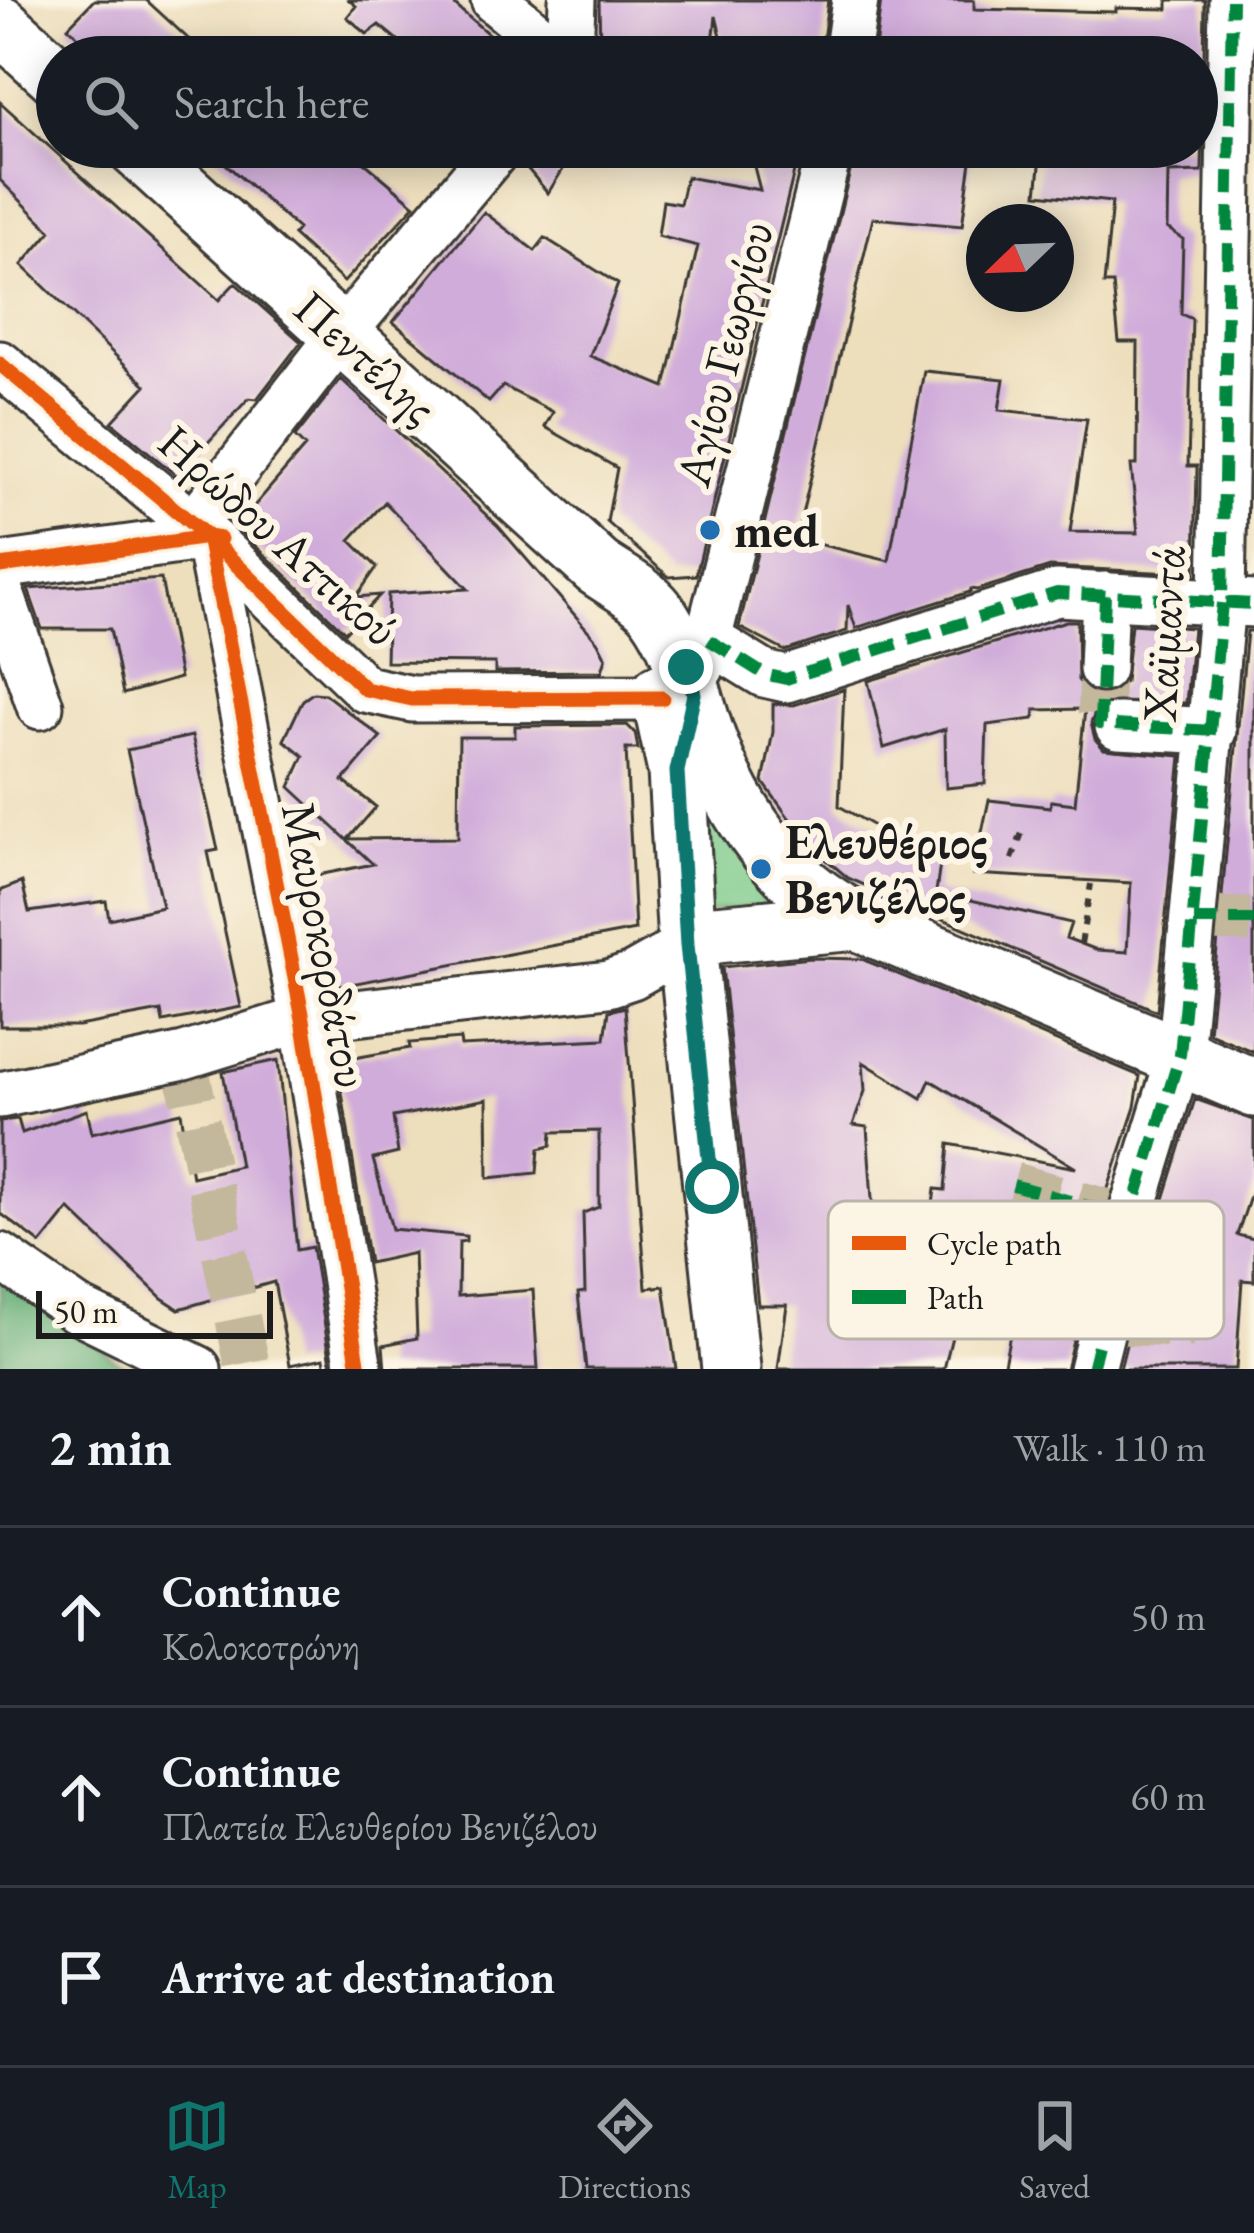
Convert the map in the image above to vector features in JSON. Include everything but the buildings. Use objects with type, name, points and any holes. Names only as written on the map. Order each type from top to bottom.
[{"type":"main road","points":[[0,24],[36,57]]},
{"type":"main road","name":"Πεντέλης","points":[[158,168],[597,566]]},
{"type":"main road","points":[[597,566],[653,607],[680,652],[677,771],[687,945],[731,1369]]},
{"type":"main road","points":[[597,566],[759,838],[803,889],[857,921],[1254,1088]]},
{"type":"main road","points":[[687,945],[715,934],[857,921]]},
{"type":"street","points":[[494,0],[539,36]]},
{"type":"street","points":[[568,36],[572,0]]},
{"type":"street","points":[[851,36],[855,0]]},
{"type":"street","name":"Χαϊμαντά","points":[[1135,1201],[1180,1055],[1200,919],[1213,730],[1238,604],[1235,217],[1227,86],[1232,0]]},
{"type":"street","points":[[0,566],[200,531],[341,334],[481,168]]},
{"type":"street","name":"Αγίου Γεωργίου","points":[[678,696],[709,640],[724,587],[825,168]]},
{"type":"street","name":"Ηρώδου Αττικού","points":[[0,364],[200,531],[350,677],[378,694],[412,699],[678,696]]},
{"type":"street","name":"Μαυροκορδάτου","points":[[200,531],[303,1019],[359,1369]]},
{"type":"street","points":[[653,607],[668,616],[694,615],[724,587]]},
{"type":"street","points":[[0,592],[40,706]]},
{"type":"street","points":[[709,640],[764,674],[786,679],[1057,593],[1238,604]]},
{"type":"street","points":[[1102,669],[1105,595]]},
{"type":"street","points":[[1118,725],[1213,730]]},
{"type":"street","points":[[0,1095],[184,1056],[303,1019],[608,984],[687,945]]},
{"type":"street","points":[[0,1256],[76,1309],[198,1369]]},
{"type":"street","name":"Χαϊμαντά","points":[[1092,1369],[1105,1339]]},
{"type":"path","points":[[1012,859],[1022,833]]},
{"type":"path","points":[[1081,944],[1091,884]]},
{"type":"green space","points":[[697,769],[792,903],[702,913]]},
{"type":"green space","points":[[0,1261],[118,1362],[139,1369],[0,1369]]},
{"type":"tunnel","points":[[1102,669],[1100,724],[1118,726]]},
{"type":"tunnel","points":[[1205,919],[1254,920]]},
{"type":"tunnel","points":[[184,1056],[248,1369]]},
{"type":"tunnel","points":[[1013,1185],[1070,1201]]},
{"type":"marked path","points":[[1135,1201],[1180,1055],[1222,603],[1232,0]]},
{"type":"marked path","points":[[709,640],[764,674],[786,679],[1057,593],[1254,604]]},
{"type":"marked path","points":[[1105,595],[1100,724],[1213,731]]},
{"type":"marked path","points":[[1194,920],[1254,920]]},
{"type":"marked path","points":[[1013,1185],[1070,1201]]},
{"type":"marked path","points":[[1092,1369],[1100,1339]]},
{"type":"cycle path","points":[[0,364],[208,537],[365,689],[412,699],[662,698]]},
{"type":"cycle path","points":[[208,537],[303,1019],[359,1369]]},
{"type":"cycle path","points":[[0,566],[220,539]]},
{"type":"place","name":"med","points":[[710,530]]},
{"type":"place","name":"Ελευθέριος Βενιζέλος","points":[[761,869]]},
{"type":"route","points":[[686,667],[694,694],[677,771],[687,945],[712,1187]]}]
